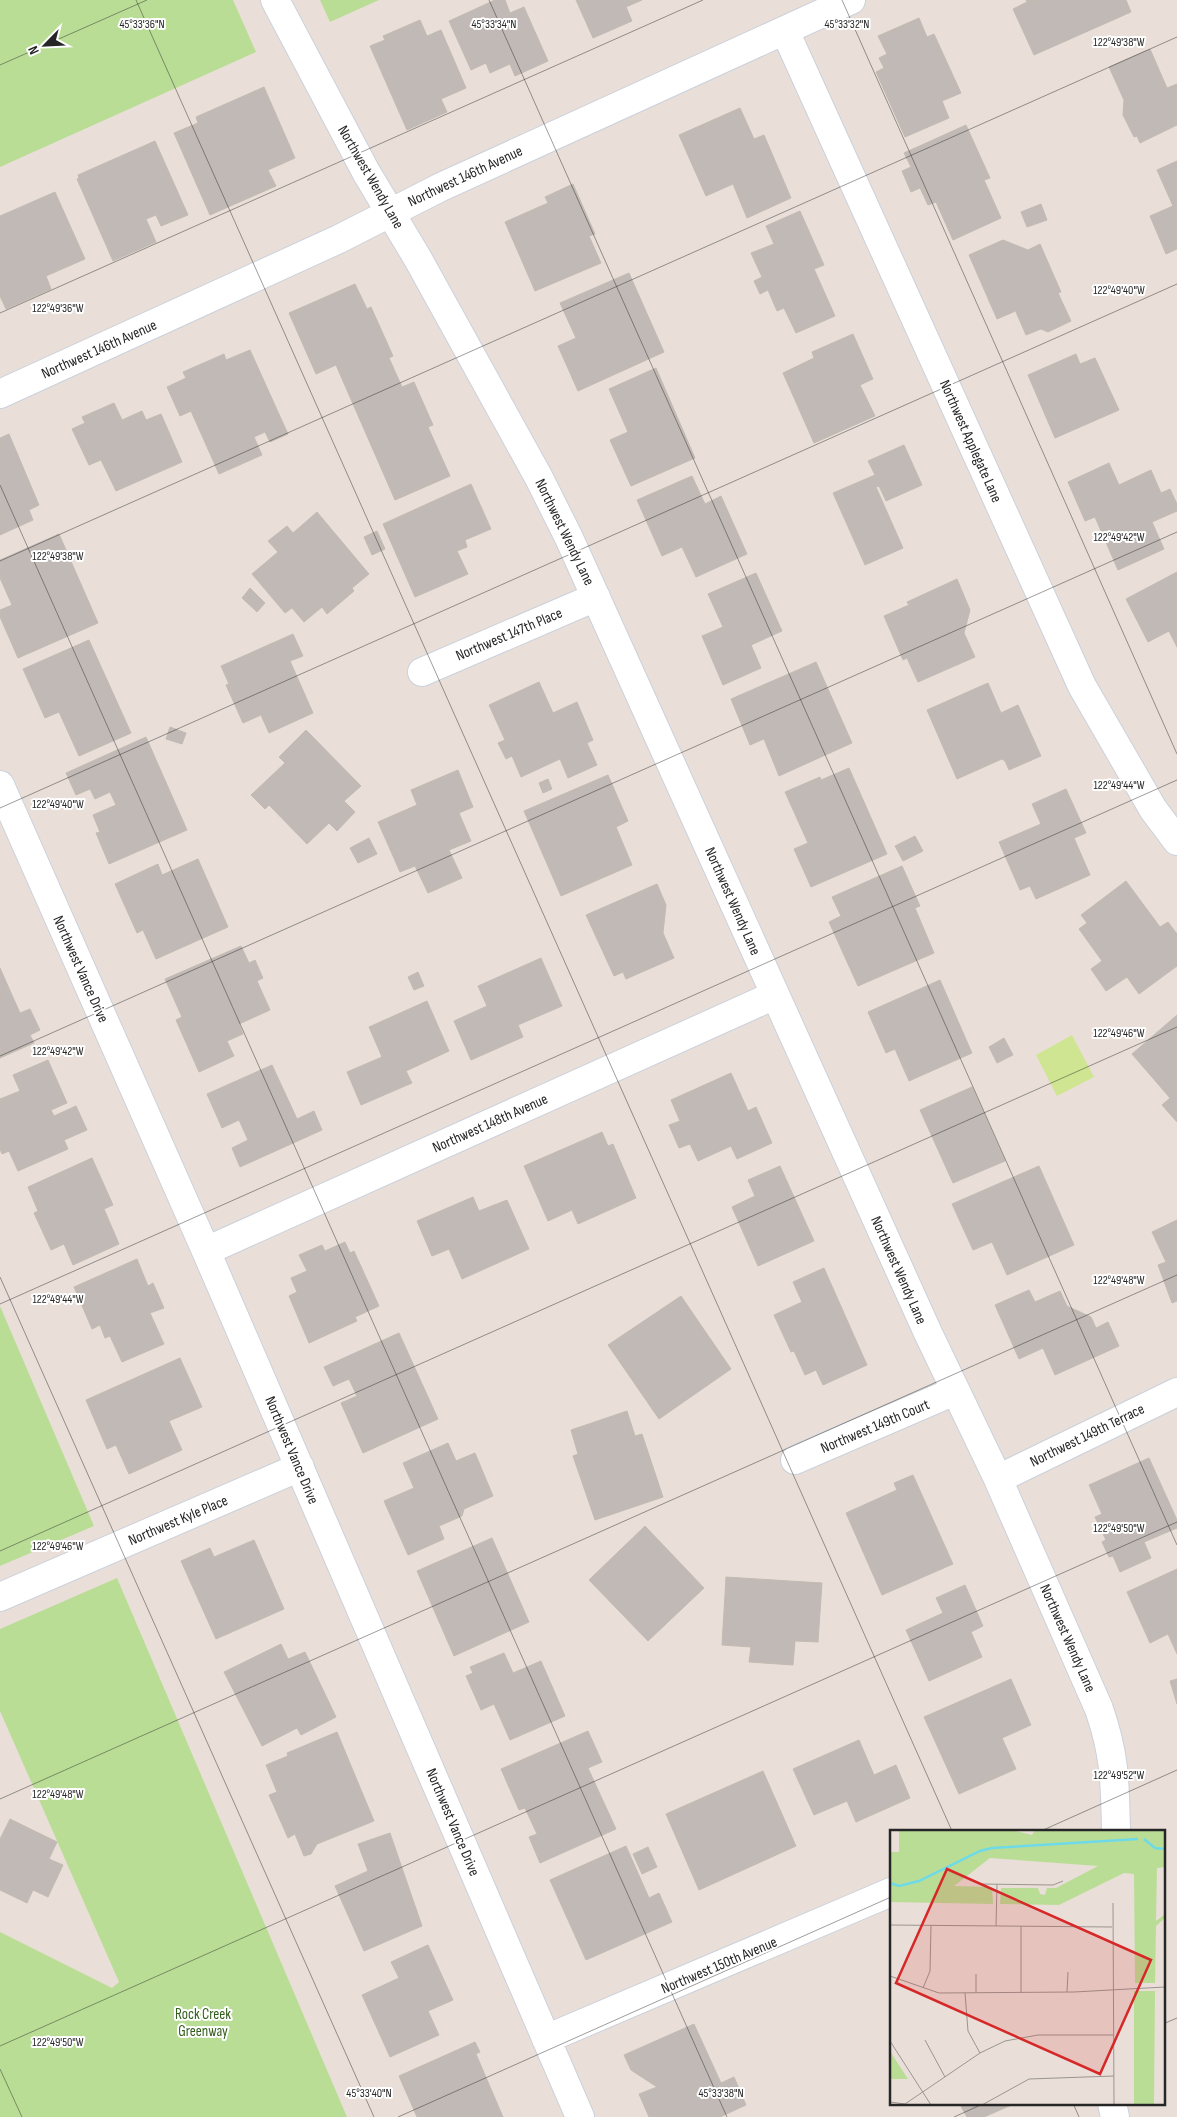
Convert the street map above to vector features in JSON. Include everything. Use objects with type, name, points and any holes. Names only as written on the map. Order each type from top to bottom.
[{"type":"street","name":"Northwest Wendy Lane","points":[[275,0],[366,172],[391,212],[539,478],[596,597],[955,1391],[998,1479],[1099,1709],[1110,1741],[1115,1774],[1116,1830]]},
{"type":"street","name":"Northwest 146th Avenue","points":[[0,394],[156,324],[450,183],[851,0]]},
{"type":"street","name":"Northwest Applegate Lane","points":[[785,31],[1082,686],[1153,809],[1177,840]]},
{"type":"street","name":"Northwest 147th Place","points":[[422,672],[596,597]]},
{"type":"street","name":"Northwest Vance Drive","points":[[0,785],[206,1251],[580,2117]]},
{"type":"street","name":"Northwest 148th Avenue","points":[[206,1251],[775,995]]},
{"type":"street","name":"Northwest 149th Court","points":[[795,1460],[955,1391]]},
{"type":"street","name":"Northwest 149th Terrace","points":[[998,1479],[1177,1392]]},
{"type":"street","name":"Northwest Kyle Place","points":[[0,1596],[300,1467]]},
{"type":"street","name":"Northwest 150th Avenue","points":[[546,2039],[890,1892]]},
{"type":"street","points":[[1112,2104],[1115,2117]]},
{"type":"green space","points":[[0,0],[233,0],[256,52],[0,167]]},
{"type":"green space","points":[[320,0],[379,0],[330,22]]},
{"type":"green space","points":[[1072,1035],[1094,1077],[1057,1096],[1036,1055]]},
{"type":"green space","points":[[0,1306],[94,1526],[0,1566]]},
{"type":"green space","name":"Rock Creek Greenway","points":[[117,1578],[347,2117],[0,2117],[0,1932],[112,1988],[119,1982],[0,1711],[0,1629]]},
{"type":"building","points":[[495,0],[505,0],[510,13],[524,7],[548,61],[515,76],[510,64],[490,73],[486,63],[471,70],[449,21]]},
{"type":"building","points":[[576,0],[642,0],[626,7],[632,21],[593,38]]},
{"type":"building","points":[[1026,0],[1126,0],[1131,12],[1034,55],[1013,9],[1027,2]]},
{"type":"building","points":[[919,18],[927,37],[934,34],[961,93],[942,101],[949,118],[905,137],[876,72],[884,68],[879,58],[887,54],[878,36]]},
{"type":"building","points":[[420,20],[427,36],[441,30],[466,88],[441,99],[447,112],[407,130],[370,46],[385,40],[383,36]]},
{"type":"building","points":[[1150,49],[1167,88],[1177,84],[1177,125],[1140,143],[1137,136],[1134,137],[1123,115],[1124,100],[1109,67]]},
{"type":"building","points":[[264,87],[295,158],[268,170],[276,186],[210,215],[174,133],[198,123],[196,117]]},
{"type":"building","points":[[740,108],[754,139],[764,135],[791,198],[747,218],[733,184],[706,196],[679,135]]},
{"type":"building","points":[[966,125],[990,178],[984,180],[1001,218],[953,240],[936,202],[928,205],[920,188],[911,192],[902,171],[911,167],[904,153]]},
{"type":"building","points":[[155,141],[188,215],[161,226],[156,215],[146,219],[156,242],[113,261],[77,179],[79,178],[78,175]]},
{"type":"building","points":[[1177,161],[1177,249],[1166,254],[1150,216],[1173,206],[1157,170]]},
{"type":"building","points":[[573,184],[595,234],[589,236],[601,263],[535,291],[505,222],[548,203],[545,197]]},
{"type":"building","points":[[55,192],[85,259],[46,276],[51,289],[6,309],[0,296],[0,216]]},
{"type":"building","points":[[1041,204],[1047,220],[1027,227],[1021,212]]},
{"type":"building","points":[[800,211],[824,265],[814,269],[835,316],[796,333],[784,308],[777,311],[768,290],[760,294],[754,281],[762,277],[751,253],[774,244],[766,226]]},
{"type":"building","points":[[1003,240],[1028,250],[1040,244],[1061,292],[1058,293],[1071,321],[1048,332],[1041,329],[1026,335],[1016,312],[1018,310],[997,319],[969,255]]},
{"type":"building","points":[[629,273],[664,352],[578,391],[558,346],[576,338],[560,303]]},
{"type":"building","points":[[355,284],[367,309],[371,307],[393,356],[389,358],[402,387],[414,382],[433,425],[428,427],[450,476],[395,500],[336,365],[316,374],[289,313]]},
{"type":"building","points":[[853,334],[873,379],[860,385],[875,416],[814,443],[783,373],[814,358],[812,352]]},
{"type":"building","points":[[250,350],[288,434],[270,442],[265,432],[254,437],[262,455],[219,474],[191,411],[180,416],[167,387],[186,378],[183,372],[224,354],[226,360]]},
{"type":"building","points":[[1076,354],[1080,364],[1095,358],[1119,410],[1055,438],[1028,375]]},
{"type":"building","points":[[656,368],[695,458],[631,486],[610,440],[628,432],[609,389]]},
{"type":"building","points":[[114,403],[122,420],[142,411],[146,420],[161,414],[182,462],[116,491],[101,460],[89,465],[72,429],[85,423],[82,417]]},
{"type":"building","points":[[9,434],[39,505],[29,510],[33,520],[0,535],[0,438]]},
{"type":"building","points":[[904,445],[922,485],[886,501],[879,486],[876,487],[903,548],[865,565],[833,493],[875,475],[868,461]]},
{"type":"building","points":[[1109,463],[1119,485],[1151,470],[1161,493],[1170,489],[1177,504],[1177,511],[1152,522],[1164,549],[1118,570],[1095,517],[1085,521],[1068,482]]},
{"type":"building","points":[[692,476],[705,504],[721,496],[747,554],[696,577],[682,547],[662,556],[637,500]]},
{"type":"building","points":[[471,484],[491,529],[465,540],[467,547],[457,551],[468,574],[415,597],[383,524]]},
{"type":"building","points":[[317,512],[369,574],[352,588],[354,591],[327,614],[322,607],[304,622],[292,608],[285,613],[252,574],[278,552],[268,541],[287,526],[293,533]]},
{"type":"building","points":[[377,531],[385,549],[372,555],[364,537]]},
{"type":"building","points":[[59,534],[98,623],[18,658],[0,617],[0,610],[12,605],[0,578],[0,560]]},
{"type":"building","points":[[1177,572],[1177,647],[1169,631],[1148,642],[1126,599]]},
{"type":"building","points":[[756,573],[782,631],[751,645],[761,668],[723,685],[702,636],[723,627],[708,594]]},
{"type":"building","points":[[957,579],[970,610],[964,633],[975,657],[918,682],[907,658],[903,660],[884,616],[909,605],[907,602]]},
{"type":"building","points":[[250,588],[265,603],[257,612],[242,598]]},
{"type":"building","points":[[293,634],[303,656],[290,661],[313,713],[269,733],[261,715],[243,723],[226,685],[229,684],[221,666]]},
{"type":"building","points":[[89,640],[131,733],[79,756],[59,712],[45,718],[23,669]]},
{"type":"building","points":[[816,662],[852,743],[779,776],[764,739],[750,745],[731,699]]},
{"type":"building","points":[[539,682],[553,713],[577,702],[593,740],[587,743],[597,765],[568,778],[560,759],[521,777],[512,756],[506,759],[498,743],[505,740],[489,705]]},
{"type":"building","points":[[988,683],[1001,713],[1018,705],[1041,756],[1009,770],[1002,759],[957,779],[927,710]]},
{"type":"building","points":[[170,727],[186,733],[182,744],[166,739]]},
{"type":"building","points":[[306,730],[361,786],[344,801],[355,812],[337,831],[329,823],[307,844],[269,805],[265,809],[251,795],[285,763],[279,757]]},
{"type":"building","points":[[146,737],[187,830],[109,864],[96,833],[100,832],[93,815],[116,805],[110,792],[95,799],[90,789],[76,795],[66,773]]},
{"type":"building","points":[[849,768],[887,854],[811,887],[794,849],[808,843],[785,792],[820,777],[821,780]]},
{"type":"building","points":[[458,770],[473,807],[459,813],[471,841],[449,850],[462,878],[428,893],[415,866],[400,872],[378,822],[417,805],[411,790]]},
{"type":"building","points":[[608,775],[628,821],[616,827],[632,865],[561,896],[524,811]]},
{"type":"building","points":[[548,779],[552,789],[543,793],[539,783]]},
{"type":"building","points":[[1066,789],[1086,833],[1074,838],[1090,875],[1036,899],[1030,886],[1020,890],[999,842],[1041,824],[1032,804]]},
{"type":"building","points":[[915,836],[923,851],[903,861],[895,846]]},
{"type":"building","points":[[369,838],[377,854],[358,863],[350,848]]},
{"type":"building","points":[[198,859],[228,927],[156,959],[143,930],[137,933],[115,884],[158,864],[162,875]]},
{"type":"building","points":[[902,866],[920,906],[915,908],[934,953],[858,986],[829,922],[841,916],[832,897]]},
{"type":"building","points":[[1126,881],[1160,927],[1168,922],[1177,934],[1177,966],[1139,994],[1127,977],[1106,991],[1091,969],[1102,961],[1079,929],[1087,923],[1081,915]]},
{"type":"building","points":[[657,884],[666,905],[663,933],[674,958],[626,979],[623,972],[614,976],[586,915]]},
{"type":"building","points":[[241,946],[249,963],[255,960],[263,978],[257,981],[270,1010],[239,1024],[243,1034],[227,1041],[234,1056],[199,1072],[176,1020],[182,1017],[165,979]]},
{"type":"building","points":[[541,958],[562,1006],[518,1025],[523,1037],[471,1060],[454,1021],[487,1006],[478,986]]},
{"type":"building","points":[[0,968],[20,1013],[30,1009],[40,1030],[30,1035],[34,1043],[0,1058]]},
{"type":"building","points":[[418,972],[424,986],[414,990],[408,977]]},
{"type":"building","points":[[940,980],[972,1053],[909,1081],[895,1049],[886,1053],[868,1012]]},
{"type":"building","points":[[427,1001],[449,1051],[406,1071],[412,1083],[361,1105],[347,1072],[382,1057],[369,1027]]},
{"type":"building","points":[[1177,1015],[1177,1122],[1162,1105],[1170,1098],[1132,1054]]},
{"type":"building","points":[[1004,1038],[1013,1055],[997,1063],[989,1047]]},
{"type":"building","points":[[48,1060],[67,1103],[51,1110],[54,1116],[76,1106],[87,1130],[64,1140],[68,1149],[18,1171],[9,1151],[2,1154],[0,1149],[0,1099],[20,1091],[13,1075]]},
{"type":"building","points":[[272,1065],[297,1119],[314,1111],[322,1130],[240,1167],[232,1148],[248,1140],[239,1120],[222,1128],[207,1094]]},
{"type":"building","points":[[731,1073],[748,1111],[756,1107],[772,1143],[737,1159],[731,1146],[698,1161],[690,1144],[679,1148],[669,1125],[680,1121],[671,1100]]},
{"type":"building","points":[[972,1087],[1005,1161],[953,1183],[920,1110]]},
{"type":"building","points":[[602,1132],[608,1146],[613,1144],[636,1198],[578,1224],[572,1210],[548,1221],[524,1166]]},
{"type":"building","points":[[92,1158],[113,1205],[104,1209],[119,1244],[73,1265],[64,1244],[51,1250],[34,1213],[38,1211],[28,1187]]},
{"type":"building","points":[[780,1166],[814,1241],[758,1266],[732,1207],[755,1196],[748,1180]]},
{"type":"building","points":[[1039,1166],[1074,1245],[1007,1275],[992,1242],[973,1250],[952,1204]]},
{"type":"building","points":[[473,1197],[479,1211],[507,1200],[529,1249],[462,1279],[449,1249],[432,1256],[417,1221]]},
{"type":"building","points":[[1177,1220],[1177,1301],[1172,1303],[1158,1265],[1166,1262],[1152,1232]]},
{"type":"building","points":[[345,1242],[350,1253],[354,1251],[379,1306],[355,1317],[357,1321],[309,1343],[289,1296],[297,1292],[291,1278],[307,1271],[299,1255],[322,1245],[325,1251]]},
{"type":"building","points":[[137,1259],[148,1286],[153,1283],[164,1308],[150,1313],[164,1344],[122,1362],[110,1336],[105,1338],[100,1325],[92,1329],[74,1287]]},
{"type":"building","points":[[824,1268],[867,1365],[823,1385],[816,1370],[805,1375],[794,1351],[791,1352],[774,1315],[802,1302],[793,1282]]},
{"type":"building","points":[[1029,1290],[1035,1302],[1060,1291],[1067,1306],[1091,1317],[1096,1328],[1108,1322],[1119,1346],[1055,1375],[1043,1348],[1019,1359],[995,1305]]},
{"type":"building","points":[[681,1296],[731,1369],[659,1419],[608,1345]]},
{"type":"building","points":[[399,1333],[438,1419],[363,1453],[341,1403],[357,1396],[349,1379],[333,1386],[324,1367]]},
{"type":"building","points":[[180,1358],[202,1407],[169,1421],[182,1450],[129,1474],[116,1445],[107,1449],[86,1400]]},
{"type":"building","points":[[627,1411],[635,1436],[642,1434],[663,1497],[595,1520],[573,1456],[578,1454],[571,1430]]},
{"type":"building","points":[[448,1443],[456,1461],[475,1453],[493,1496],[464,1509],[462,1516],[439,1526],[444,1539],[408,1555],[384,1501],[414,1488],[403,1463]]},
{"type":"building","points":[[1149,1458],[1177,1520],[1177,1528],[1144,1542],[1151,1558],[1120,1572],[1113,1556],[1109,1557],[1102,1542],[1106,1540],[1095,1517],[1102,1514],[1089,1485]]},
{"type":"building","points":[[913,1475],[953,1564],[882,1595],[846,1513],[897,1490],[894,1483]]},
{"type":"building","points":[[645,1526],[704,1588],[648,1641],[589,1580]]},
{"type":"building","points":[[492,1538],[529,1622],[454,1656],[417,1571]]},
{"type":"building","points":[[254,1540],[284,1609],[216,1639],[181,1561],[210,1548],[214,1557]]},
{"type":"building","points":[[1177,1569],[1177,1654],[1168,1634],[1150,1643],[1127,1592]]},
{"type":"building","points":[[726,1577],[822,1583],[818,1642],[795,1641],[793,1665],[749,1662],[751,1647],[722,1645]]},
{"type":"building","points":[[965,1585],[983,1626],[971,1632],[982,1657],[929,1681],[906,1630],[943,1613],[936,1598]]},
{"type":"building","points":[[281,1644],[288,1659],[305,1652],[336,1717],[301,1735],[297,1728],[262,1746],[224,1672]]},
{"type":"building","points":[[504,1653],[513,1673],[541,1661],[565,1716],[510,1740],[494,1704],[481,1710],[466,1676],[473,1673],[470,1667]]},
{"type":"building","points":[[1011,1679],[1031,1725],[1002,1738],[1016,1769],[959,1794],[924,1717]]},
{"type":"building","points":[[1177,1679],[1177,1704],[1170,1681]]},
{"type":"building","points":[[588,1731],[602,1762],[588,1768],[616,1829],[540,1863],[529,1837],[537,1834],[525,1808],[519,1810],[501,1769]]},
{"type":"building","points":[[337,1732],[374,1821],[317,1844],[311,1854],[304,1856],[295,1834],[288,1838],[269,1795],[277,1792],[266,1765],[288,1756],[287,1753]]},
{"type":"building","points":[[859,1740],[874,1775],[896,1765],[910,1798],[856,1822],[847,1801],[814,1815],[793,1769]]},
{"type":"building","points":[[763,1771],[796,1846],[699,1890],[666,1814]]},
{"type":"building","points":[[10,1819],[57,1842],[49,1859],[63,1865],[48,1897],[33,1890],[27,1903],[0,1890],[0,1839]]},
{"type":"building","points":[[390,1833],[422,1926],[364,1951],[335,1886],[368,1871],[358,1844]]},
{"type":"building","points":[[626,1846],[649,1898],[659,1893],[672,1922],[586,1960],[550,1880]]},
{"type":"building","points":[[648,1847],[657,1867],[642,1874],[633,1854]]},
{"type":"building","points":[[428,1945],[453,2000],[428,2011],[439,2035],[390,2057],[362,1995],[399,1978],[391,1962]]},
{"type":"building","points":[[694,2024],[721,2083],[734,2077],[746,2105],[720,2117],[649,2117],[639,2094],[657,2087],[631,2070],[624,2055]]},
{"type":"building","points":[[475,2042],[480,2052],[476,2054],[503,2117],[417,2117],[399,2076]]},
{"type":"building","points":[[960,2104],[1014,2104],[984,2117],[967,2117]]}]
